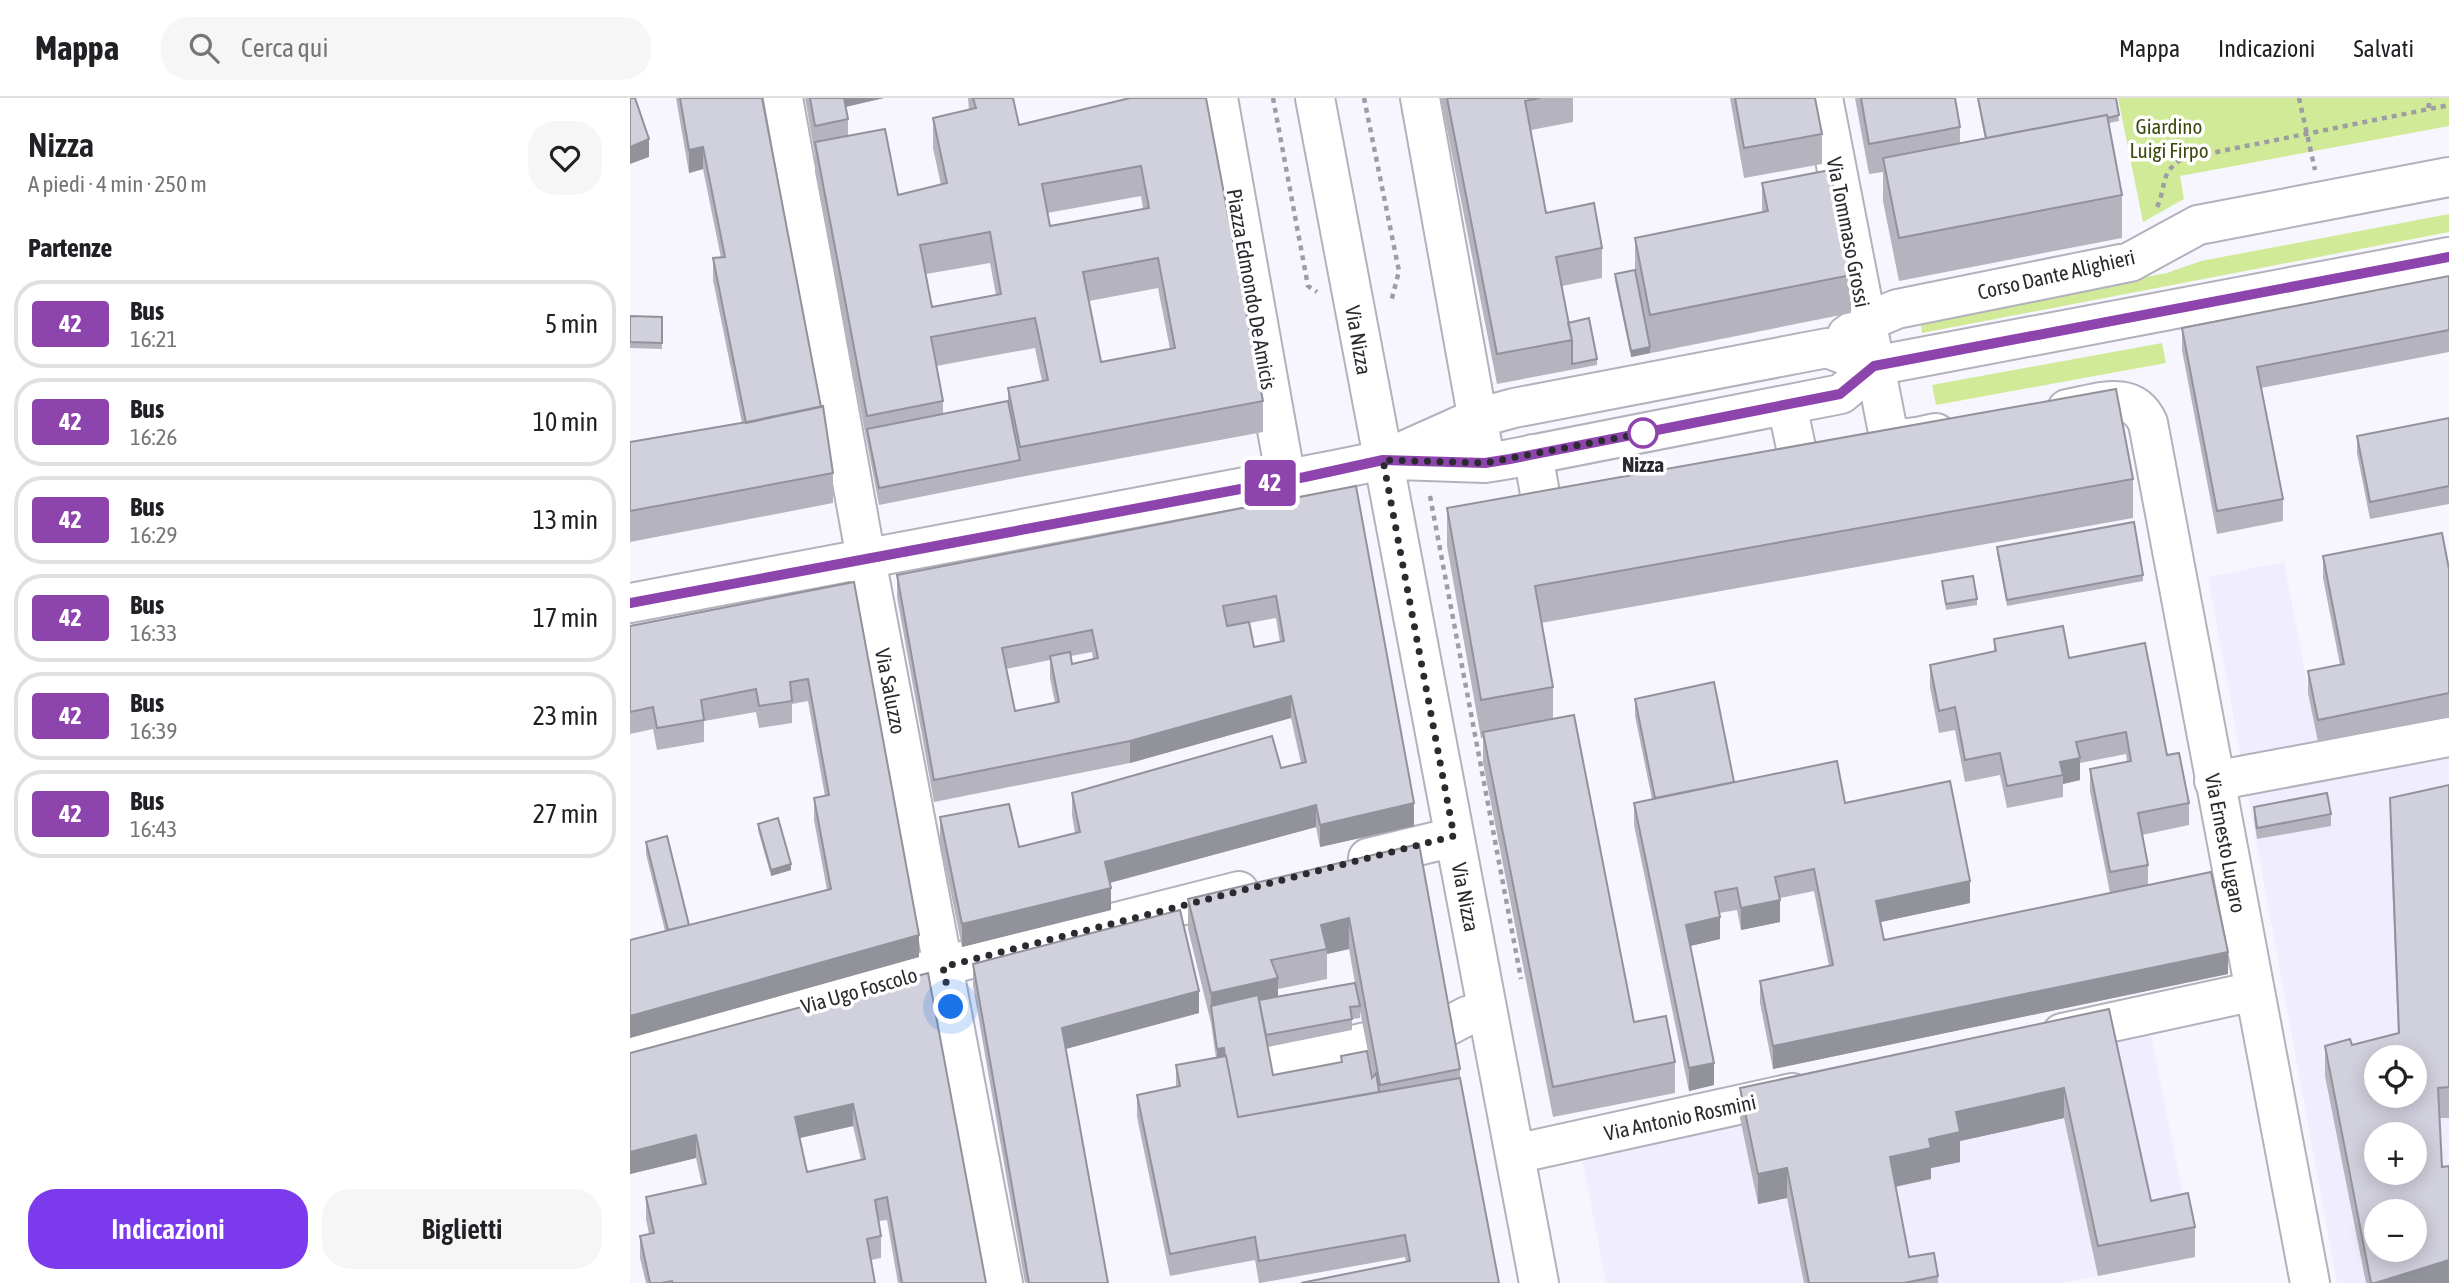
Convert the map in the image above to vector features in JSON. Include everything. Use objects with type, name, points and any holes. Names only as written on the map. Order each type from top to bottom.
[{"type":"street","name":"Via Saluzzo","points":[[783,98],[866,559],[1003,1283]]},
{"type":"street","name":"Piazza Edmondo De Amicis","points":[[1218,98],[1286,480]]},
{"type":"street","name":"Via Nizza","points":[[1315,98],[1539,1283]]},
{"type":"street","points":[[1419,98],[1485,463]]},
{"type":"street","name":"Via Tommaso Grossi","points":[[1824,98],[1874,366]]},
{"type":"street","name":"Corso Dante Alighieri","points":[[1828,348],[1866,323],[1907,306],[2130,262],[2198,225],[2449,177]]},
{"type":"street","points":[[630,603],[1383,460],[1485,463],[1533,454],[1840,394],[1874,366],[2449,257]]},
{"type":"street","points":[[1383,460],[1477,418],[1514,408],[1828,348],[1874,366]]},
{"type":"street","points":[[1874,366],[1887,427],[1891,434],[1899,438],[1971,427]]},
{"type":"street","name":"Via Ernesto Lugaro","points":[[2037,415],[2127,401],[2136,405],[2148,423],[2310,1283]]},
{"type":"street","points":[[1787,405],[1798,457]]},
{"type":"street","points":[[1533,454],[1542,505]]},
{"type":"street","points":[[2214,780],[2449,737]]},
{"type":"street","points":[[1331,868],[1454,836]]},
{"type":"street","name":"Via Ugo Foscolo","points":[[630,1054],[943,967],[1278,881]]},
{"type":"street","points":[[2022,1042],[2255,991]]},
{"type":"street","points":[[1446,1027],[1467,1016],[1487,1012]]},
{"type":"street","points":[[1276,1062],[1366,1042]]},
{"type":"street","name":"Via Antonio Rosmini","points":[[1515,1154],[1821,1086]]},
{"type":"path","points":[[1364,98],[1399,271],[1391,301],[1394,315]]},
{"type":"path","points":[[2299,98],[2321,201]]},
{"type":"path","points":[[2428,109],[2431,98]]},
{"type":"path","points":[[2130,262],[2162,196],[2163,177],[2171,165],[2182,159],[2449,105]]},
{"type":"path","points":[[1422,460],[1440,538],[1521,982]]},
{"type":"shaded area","points":[[2284,562],[2318,742],[2449,716],[2449,1283],[2337,1283],[2208,577]]},
{"type":"shaded area","points":[[2150,1030],[2195,1257],[2062,1283],[1606,1283],[1581,1152]]},
{"type":"green space","name":"Giardino Luigi Firpo","points":[[2118,98],[2449,98],[2449,126],[2180,176],[2184,199],[2143,222]]},
{"type":"green space","points":[[2449,214],[2449,232],[1922,333],[1920,320],[2167,273],[2201,261]]},
{"type":"green space","points":[[2162,343],[2166,363],[1936,405],[1932,385]]},
{"type":"building","points":[[630,98],[635,98],[649,139],[630,147]]},
{"type":"building","points":[[680,98],[762,98],[821,407],[746,423],[713,258],[725,257],[703,147],[689,150]]},
{"type":"building","points":[[810,98],[844,98],[848,119],[815,126]]},
{"type":"building","points":[[973,98],[1013,98],[1019,125],[1130,98],[1206,98],[1263,401],[1020,447],[1008,388],[1048,380],[1035,318],[931,337],[943,401],[867,416],[815,142],[885,129],[898,195],[947,183],[933,118],[976,108]],"holes":[[[1141,166],[1149,208],[1050,226],[1042,184]],[[990,232],[1001,294],[932,307],[920,245]],[[1158,258],[1175,348],[1101,362],[1083,272]]]},
{"type":"building","points":[[1447,98],[1540,98],[1525,101],[1546,213],[1594,203],[1602,248],[1556,257],[1572,340],[1497,354]]},
{"type":"building","points":[[1735,98],[1815,98],[1822,134],[1744,148]]},
{"type":"building","points":[[1861,98],[1955,98],[1960,127],[1869,144]]},
{"type":"building","points":[[1978,98],[2116,98],[2119,115],[1986,138]]},
{"type":"building","points":[[2107,115],[2122,195],[1899,238],[1883,158]]},
{"type":"building","points":[[1830,170],[1851,275],[1650,315],[1635,238],[1768,211],[1762,183]]},
{"type":"building","points":[[1635,270],[1650,347],[1631,351],[1615,274]]},
{"type":"building","points":[[2449,276],[2449,330],[2257,367],[2283,499],[2217,511],[2182,328]]},
{"type":"building","points":[[630,316],[662,317],[662,343],[630,342]]},
{"type":"building","points":[[1589,318],[1597,359],[1572,364],[1572,340],[1568,323]]},
{"type":"building","points":[[2116,389],[2133,479],[1535,586],[1553,687],[1481,700],[1447,508]]},
{"type":"building","points":[[1008,401],[1020,460],[879,488],[867,429]]},
{"type":"building","points":[[823,406],[833,473],[630,511],[630,442]]},
{"type":"building","points":[[2449,418],[2449,486],[2370,502],[2357,436]]},
{"type":"building","points":[[1356,486],[1414,803],[1320,825],[1316,805],[1105,862],[1111,888],[962,924],[940,817],[1009,804],[1019,847],[1080,832],[1072,793],[1272,736],[1281,768],[1306,762],[1291,696],[1130,741],[934,780],[897,575]],"holes":[[[1276,596],[1284,641],[1254,647],[1249,622],[1227,626],[1223,606]],[[1092,630],[1098,658],[1072,664],[1070,652],[1050,656],[1059,702],[1015,711],[1002,648]]]},
{"type":"building","points":[[2134,522],[2143,575],[2007,600],[1997,547]]},
{"type":"building","points":[[2442,533],[2449,569],[2449,693],[2318,720],[2308,671],[2344,664],[2323,556]]},
{"type":"building","points":[[1973,576],[1977,599],[1946,604],[1942,581]]},
{"type":"building","points":[[854,582],[919,935],[630,1016],[630,940],[831,889],[814,798],[829,795],[808,679],[790,682],[792,701],[759,706],[756,689],[701,700],[704,720],[657,728],[653,707],[630,712],[630,626]]},
{"type":"building","points":[[2063,626],[2069,658],[2145,643],[2167,755],[2179,753],[2189,803],[2138,813],[2148,865],[2110,872],[2090,769],[2131,761],[2126,732],[2076,742],[2080,758],[2060,762],[2063,775],[2007,786],[2000,753],[1965,760],[1955,707],[1939,711],[1930,665],[1996,651],[1994,639]]},
{"type":"building","points":[[1714,682],[1734,782],[1655,798],[1635,699]]},
{"type":"building","points":[[1574,715],[1634,1022],[1666,1016],[1675,1062],[1553,1087],[1483,732]]},
{"type":"building","points":[[1837,761],[1845,803],[1950,781],[1970,881],[1876,901],[1884,940],[2211,872],[2228,952],[1773,1046],[1760,981],[1833,965],[1814,869],[1775,877],[1780,900],[1741,908],[1737,888],[1715,892],[1720,917],[1686,925],[1714,1063],[1689,1068],[1634,803]]},
{"type":"building","points":[[2449,785],[2449,1087],[2438,1088],[2442,1167],[2449,1166],[2449,1260],[2371,1283],[2367,1262],[2427,1262],[2427,1199],[2364,1199],[2364,1247],[2325,1046],[2350,1039],[2352,1045],[2399,1033],[2390,798]]},
{"type":"building","points":[[2327,793],[2331,814],[2257,828],[2254,807]]},
{"type":"building","points":[[778,818],[791,864],[771,870],[758,824]]},
{"type":"building","points":[[667,836],[689,925],[668,930],[646,842]]},
{"type":"building","points":[[1419,844],[1460,1069],[1380,1085],[1349,918],[1321,925],[1327,949],[1271,960],[1278,978],[1211,993],[1188,899]]},
{"type":"building","points":[[1180,910],[1199,991],[1062,1028],[1108,1283],[1029,1283],[973,964]]},
{"type":"building","points":[[928,973],[986,1283],[902,1283],[887,1197],[875,1200],[881,1236],[867,1239],[875,1283],[650,1283],[640,1236],[654,1233],[646,1197],[706,1184],[696,1135],[630,1152],[630,1053]],"holes":[[[853,1104],[865,1159],[807,1172],[795,1117]]]},
{"type":"building","points":[[1355,983],[1360,1006],[1350,1007],[1352,1019],[1266,1035],[1259,1000]]},
{"type":"building","points":[[1258,995],[1273,1075],[1342,1062],[1341,1056],[1367,1051],[1372,1078],[1376,1073],[1379,1091],[1238,1117],[1224,1048],[1217,1049],[1211,1006]]},
{"type":"building","points":[[2109,1009],[2151,1201],[2188,1193],[2195,1227],[2098,1246],[2064,1088],[1956,1112],[1960,1132],[1929,1139],[1931,1148],[1890,1157],[1909,1257],[1934,1253],[1938,1276],[1904,1283],[1809,1283],[1787,1168],[1758,1174],[1740,1088]]},
{"type":"building","points":[[1226,1056],[1238,1117],[1460,1078],[1499,1283],[1301,1283],[1410,1261],[1405,1235],[1259,1261],[1255,1237],[1170,1254],[1137,1095],[1180,1086],[1176,1065]]},
{"type":"bus line","name":"42","points":[[630,603],[1305,477],[1383,460],[1485,463],[1510,459],[1840,394],[1874,366],[2449,257]]},
{"type":"place","name":"Nizza","points":[[1643,433]]},
{"type":"route","points":[[951,1007],[943,967],[1454,836],[1383,460],[1485,463],[1643,433]]}]
